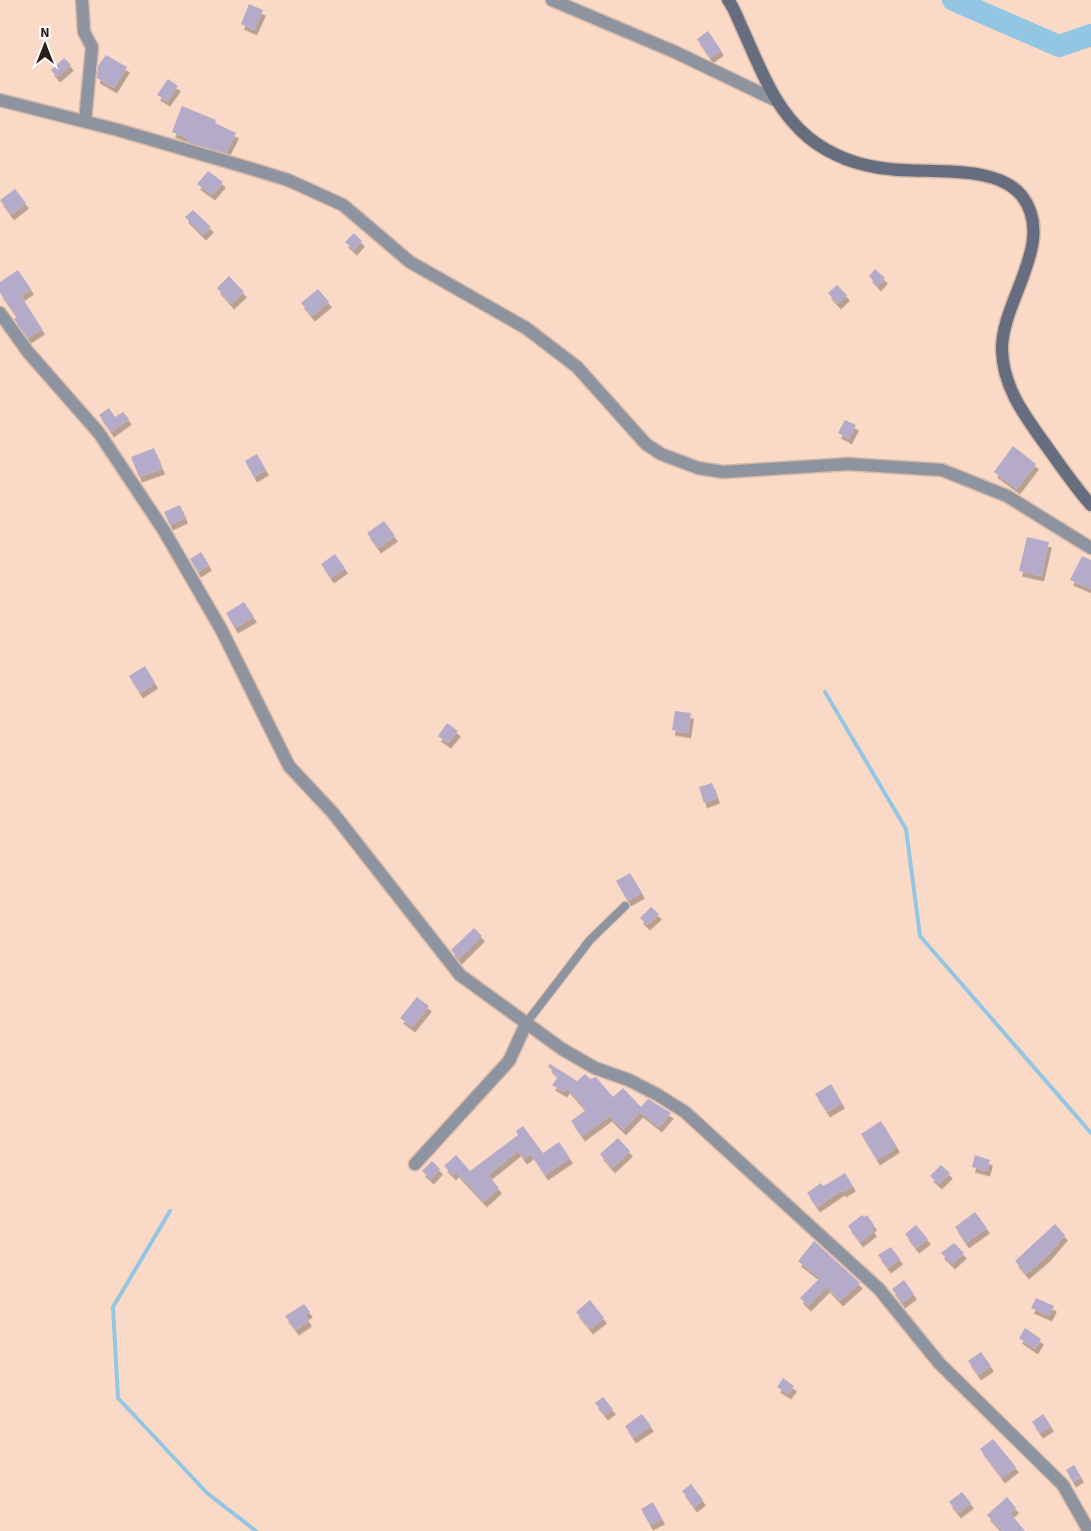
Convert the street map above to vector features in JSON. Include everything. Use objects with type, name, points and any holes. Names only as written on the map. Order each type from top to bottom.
[{"type":"main road","points":[[728,0],[775,100],[789,120],[836,156],[854,163],[888,169],[980,174],[1001,181],[1021,195],[1033,219],[1035,231],[1020,284],[1011,307],[1002,350],[1003,363],[1016,404],[1091,505]]},
{"type":"street","points":[[82,0],[84,32],[92,47],[85,121]]},
{"type":"street","points":[[552,0],[675,52],[775,100]]},
{"type":"street","points":[[0,100],[85,121],[249,168],[288,180],[343,205],[410,262],[526,328],[577,367],[646,444],[661,454],[698,468],[722,472],[848,464],[942,470],[1007,496],[1091,548]]},
{"type":"street","points":[[0,313],[44,370],[99,433],[163,528],[221,629],[289,766],[333,813],[460,975],[562,1049],[595,1068],[629,1080],[685,1112],[879,1289],[939,1363],[1063,1485],[1089,1531]]},
{"type":"street","points":[[415,1164],[509,1061],[527,1022]]},
{"type":"lane","points":[[527,1022],[590,940],[625,906]]},
{"type":"building","points":[[249,4],[263,10],[254,30],[241,24]]},
{"type":"building","points":[[708,31],[721,50],[710,58],[697,39]]},
{"type":"building","points":[[106,55],[127,67],[114,88],[97,78],[98,66]]},
{"type":"building","points":[[64,58],[71,65],[57,77],[51,70]]},
{"type":"building","points":[[168,79],[178,86],[167,101],[157,95]]},
{"type":"building","points":[[182,106],[216,120],[215,123],[236,133],[226,153],[188,142],[186,141],[187,138],[172,132]]},
{"type":"building","points":[[208,171],[223,182],[212,195],[197,184]]},
{"type":"building","points":[[15,189],[26,203],[11,215],[0,200]]},
{"type":"building","points":[[193,210],[211,227],[203,235],[185,217]]},
{"type":"building","points":[[354,233],[362,241],[354,250],[345,242]]},
{"type":"building","points":[[875,269],[885,278],[878,286],[869,276]]},
{"type":"building","points":[[18,270],[31,289],[21,296],[42,329],[28,338],[14,319],[17,317],[0,293],[0,282]]},
{"type":"building","points":[[229,276],[244,292],[231,304],[217,288]]},
{"type":"building","points":[[837,285],[847,295],[838,304],[828,293]]},
{"type":"building","points":[[318,289],[329,302],[312,316],[301,303]]},
{"type":"building","points":[[109,408],[115,417],[123,412],[129,419],[111,432],[99,415]]},
{"type":"building","points":[[845,420],[856,425],[849,439],[838,433]]},
{"type":"building","points":[[1013,446],[1036,464],[1017,489],[994,472]]},
{"type":"building","points":[[154,448],[162,469],[139,477],[131,457]]},
{"type":"building","points":[[257,454],[266,470],[254,477],[245,461]]},
{"type":"building","points":[[180,505],[185,518],[170,525],[164,512]]},
{"type":"building","points":[[384,521],[395,536],[378,548],[367,533]]},
{"type":"building","points":[[1027,537],[1049,542],[1041,576],[1019,571]]},
{"type":"building","points":[[201,552],[209,565],[198,572],[190,559]]},
{"type":"building","points":[[335,554],[345,568],[331,578],[321,564]]},
{"type":"building","points":[[1082,556],[1091,560],[1091,589],[1070,580]]},
{"type":"building","points":[[244,602],[254,617],[235,628],[226,613]]},
{"type":"building","points":[[145,666],[155,683],[140,693],[129,676]]},
{"type":"building","points":[[675,711],[691,713],[688,733],[672,730]]},
{"type":"building","points":[[447,723],[458,731],[448,743],[438,736]]},
{"type":"building","points":[[712,783],[717,798],[704,803],[699,787]]},
{"type":"building","points":[[630,873],[642,893],[628,901],[616,881]]},
{"type":"building","points":[[651,907],[659,914],[647,925],[640,918]]},
{"type":"building","points":[[474,928],[482,936],[459,959],[451,950]]},
{"type":"building","points":[[417,997],[429,1006],[412,1027],[400,1018]]},
{"type":"building","points":[[550,1064],[577,1081],[585,1074],[590,1079],[596,1077],[613,1097],[623,1088],[641,1107],[648,1099],[671,1113],[659,1127],[640,1112],[623,1130],[609,1116],[582,1136],[571,1121],[586,1110],[567,1088],[564,1092],[552,1085],[558,1077],[548,1066]]},
{"type":"building","points":[[831,1084],[842,1103],[827,1112],[815,1094]]},
{"type":"building","points":[[881,1121],[897,1147],[877,1160],[861,1134]]},
{"type":"building","points":[[523,1126],[543,1153],[559,1142],[570,1158],[545,1175],[531,1154],[524,1159],[518,1151],[488,1175],[499,1188],[484,1202],[456,1172],[453,1175],[444,1166],[456,1155],[470,1171],[518,1135],[516,1131]]},
{"type":"building","points":[[618,1138],[630,1151],[612,1168],[600,1154]]},
{"type":"building","points":[[975,1155],[990,1160],[987,1171],[972,1167]]},
{"type":"building","points":[[432,1161],[440,1169],[431,1179],[422,1171]]},
{"type":"building","points":[[941,1165],[950,1173],[939,1184],[930,1176]]},
{"type":"building","points":[[845,1173],[853,1186],[843,1192],[842,1190],[817,1207],[807,1193],[821,1183],[823,1186]]},
{"type":"building","points":[[975,1212],[987,1228],[966,1243],[955,1227]]},
{"type":"building","points":[[862,1215],[864,1217],[867,1215],[874,1225],[871,1227],[874,1231],[860,1242],[848,1226]]},
{"type":"building","points":[[1055,1224],[1065,1235],[1047,1256],[1026,1274],[1015,1261]]},
{"type":"building","points":[[916,1225],[928,1239],[916,1248],[905,1234]]},
{"type":"building","points":[[814,1241],[860,1283],[840,1301],[827,1287],[808,1306],[800,1298],[820,1278],[798,1261]]},
{"type":"building","points":[[954,1243],[964,1253],[952,1264],[941,1253]]},
{"type":"building","points":[[891,1247],[900,1259],[888,1268],[878,1255]]},
{"type":"building","points":[[904,1280],[914,1294],[902,1303],[892,1289]]},
{"type":"building","points":[[1036,1298],[1054,1306],[1049,1316],[1031,1308]]},
{"type":"building","points":[[590,1300],[604,1318],[590,1329],[576,1312]]},
{"type":"building","points":[[304,1304],[310,1312],[305,1315],[309,1321],[296,1330],[285,1316]]},
{"type":"building","points":[[1025,1328],[1041,1339],[1035,1349],[1019,1338]]},
{"type":"building","points":[[981,1352],[991,1366],[978,1375],[968,1361]]},
{"type":"building","points":[[783,1378],[794,1386],[788,1394],[777,1387]]},
{"type":"building","points":[[603,1397],[613,1409],[605,1415],[595,1403]]},
{"type":"building","points":[[642,1414],[651,1426],[633,1438],[625,1426]]},
{"type":"building","points":[[1043,1414],[1051,1426],[1040,1433],[1032,1422]]},
{"type":"building","points":[[993,1439],[1016,1467],[1002,1478],[980,1449]]},
{"type":"building","points":[[1074,1465],[1081,1477],[1073,1482],[1066,1470]]},
{"type":"building","points":[[691,1484],[703,1500],[694,1507],[682,1491]]},
{"type":"building","points":[[962,1492],[971,1503],[958,1513],[949,1502]]},
{"type":"building","points":[[1007,1497],[1016,1508],[1010,1513],[1025,1531],[1002,1531],[987,1515]]},
{"type":"building","points":[[653,1502],[662,1519],[650,1525],[641,1509]]},
{"type":"waterway","points":[[953,0],[1059,46],[1091,35]]},
{"type":"waterway","points":[[825,692],[906,829],[920,936],[1091,1133]]},
{"type":"waterway","points":[[170,1211],[113,1307],[118,1398],[207,1493],[256,1531]]}]
